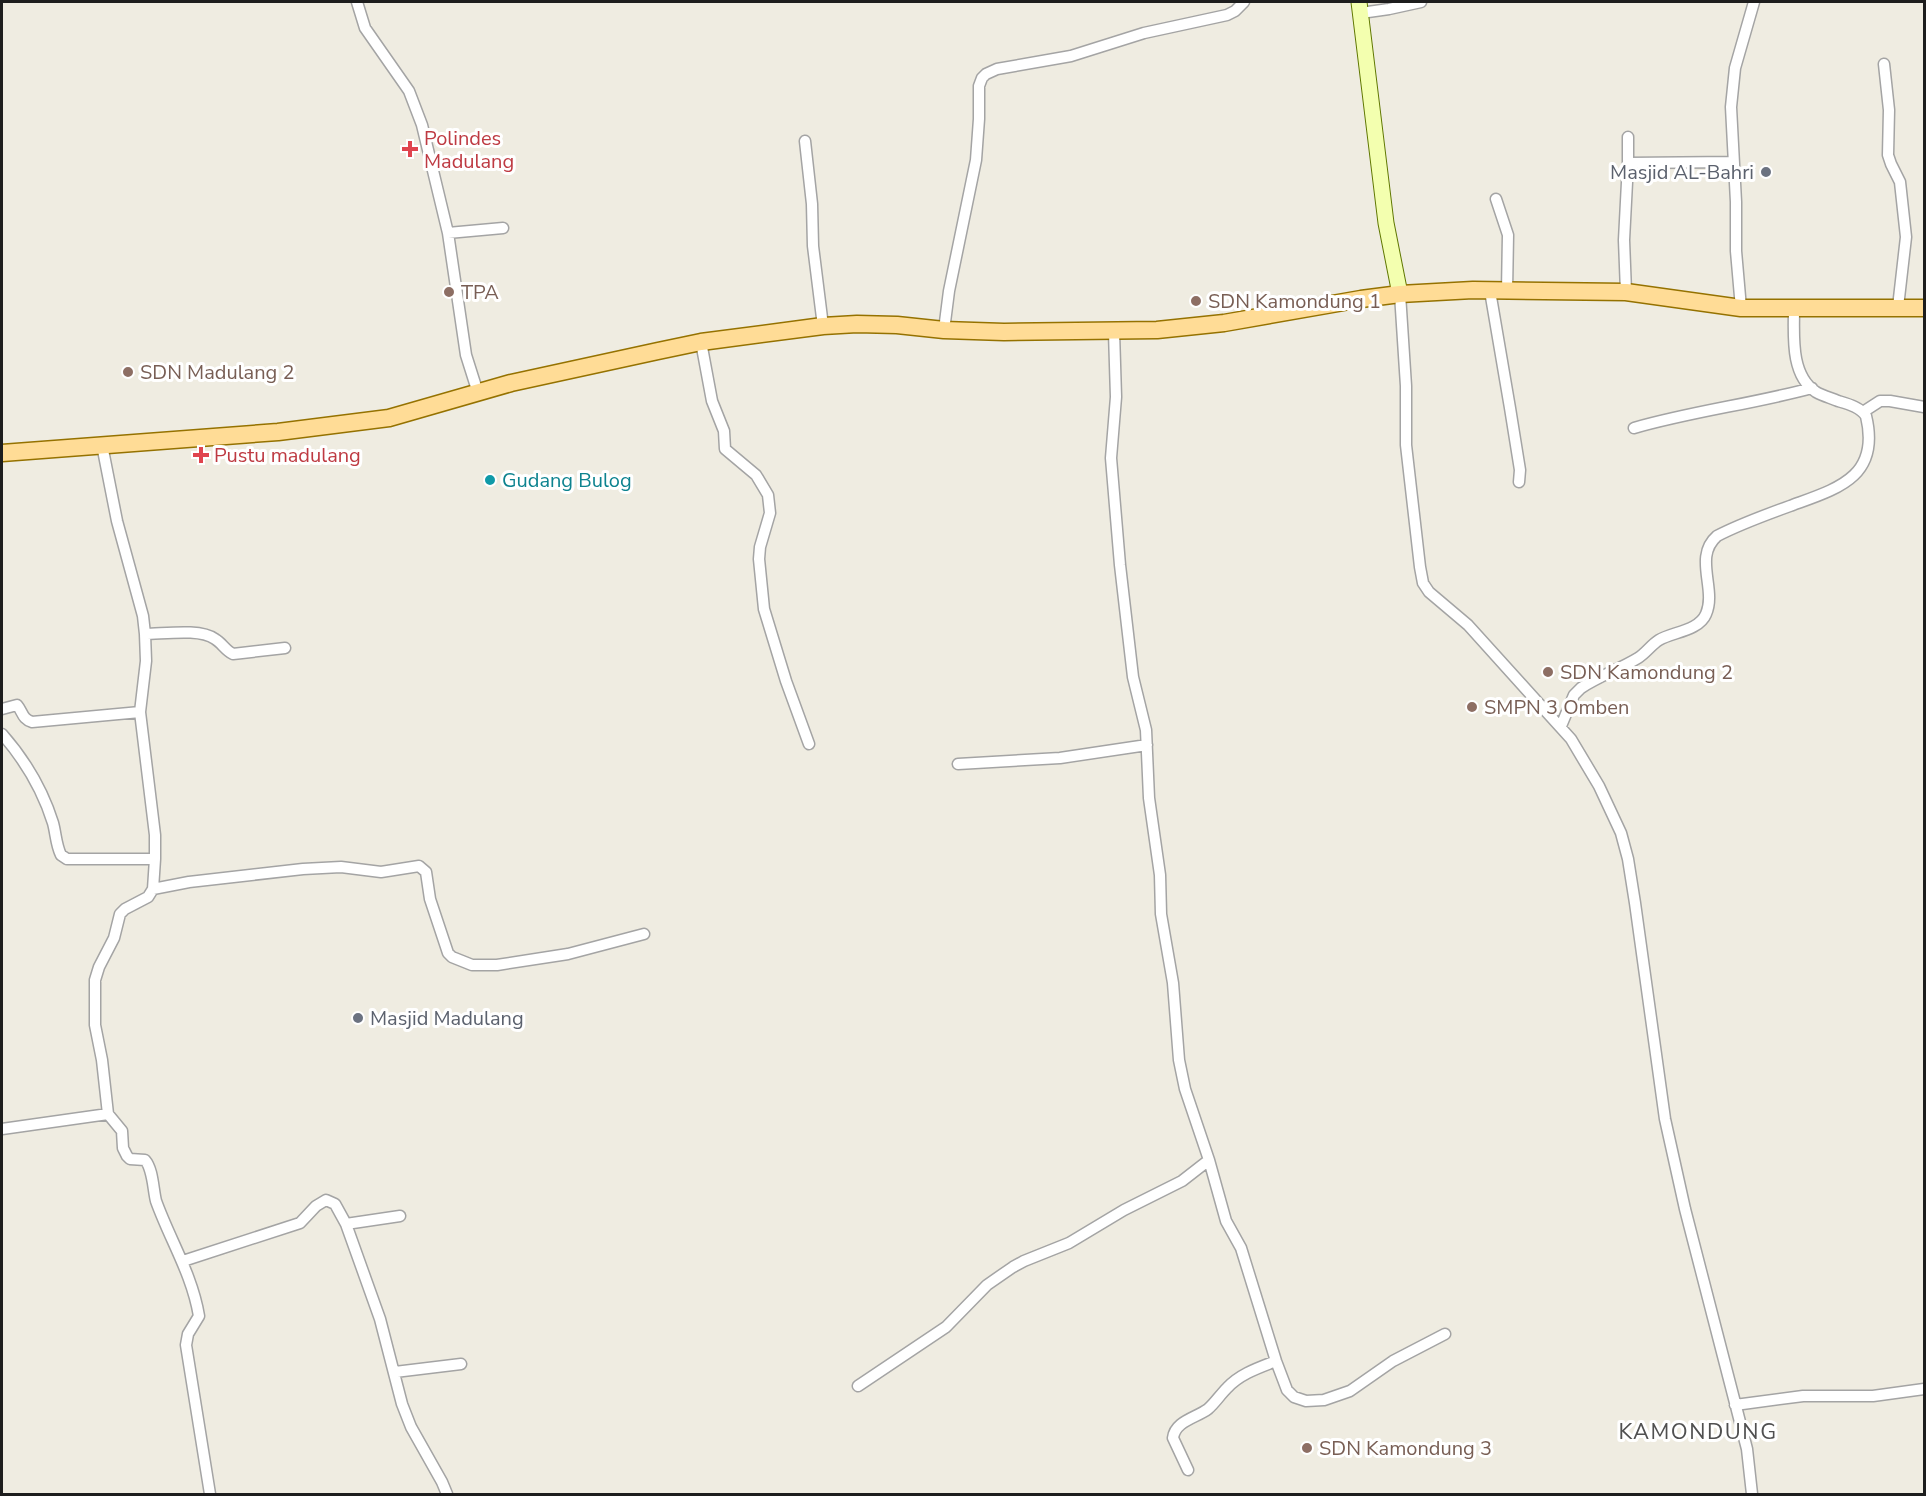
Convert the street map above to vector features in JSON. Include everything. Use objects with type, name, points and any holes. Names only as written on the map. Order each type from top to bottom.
[{"type":"main road","points":[[2,453],[278,432],[389,418],[540,376],[701,342],[822,326],[887,324],[944,330],[1114,332],[1179,329],[1400,294],[1490,291],[1626,292],[1741,308],[1924,308]]},
{"type":"street","points":[[357,2],[365,28],[402,80],[416,107],[438,185],[448,233],[463,337],[478,393]]},
{"type":"street","points":[[944,330],[949,291],[976,160],[980,119],[979,86],[982,78],[997,69],[1071,56],[1144,33],[1227,15],[1244,2]]},
{"type":"street","points":[[1421,2],[1389,9],[1360,7],[1386,223],[1400,294],[1406,386],[1406,445],[1419,567],[1423,584],[1429,592],[1468,625],[1561,726],[1578,749],[1615,817],[1624,844],[1639,929],[1665,1119],[1685,1209],[1747,1449],[1752,1494]]},
{"type":"street","points":[[1741,308],[1736,251],[1736,202],[1731,127],[1732,89],[1735,68],[1754,2]]},
{"type":"street","points":[[1884,64],[1889,110],[1888,155],[1900,182],[1906,237],[1898,307]]},
{"type":"street","points":[[1626,292],[1624,240],[1628,136]]},
{"type":"street","points":[[805,141],[822,326]]},
{"type":"street","points":[[1628,163],[1734,162]]},
{"type":"street","points":[[1496,199],[1508,235],[1507,291]]},
{"type":"street","points":[[448,233],[503,228]]},
{"type":"street","points":[[1490,291],[1520,470],[1520,482]]},
{"type":"street","points":[[1561,726],[1574,695],[1581,688],[1640,657],[1661,639],[1702,621],[1709,605],[1705,558],[1710,542],[1730,529],[1841,486],[1852,477],[1866,458],[1868,422],[1863,412],[1812,388],[1798,365],[1795,350],[1794,309]]},
{"type":"street","points":[[1114,332],[1116,404],[1111,447],[1112,472],[1131,656],[1146,730],[1149,798],[1160,875],[1161,914],[1173,983],[1179,1060],[1185,1089],[1209,1160],[1226,1221],[1238,1240],[1276,1361],[1287,1390],[1294,1397],[1305,1401],[1324,1400],[1350,1391],[1393,1361],[1445,1334]]},
{"type":"street","points":[[701,342],[712,401],[724,431],[725,449],[756,475],[768,495],[770,513],[760,547],[759,559],[764,609],[786,681],[809,744]]},
{"type":"street","points":[[1634,428],[1729,405],[1777,398],[1812,388]]},
{"type":"street","points":[[1863,412],[1880,401],[1890,400],[1924,408]]},
{"type":"street","points":[[102,445],[117,521],[143,616],[146,661],[140,712],[155,835],[155,859],[153,889],[148,897],[120,914],[114,938],[99,967],[95,980],[95,1025],[102,1060],[108,1114],[122,1131],[123,1148],[127,1156],[130,1159],[145,1160],[149,1164],[153,1190],[166,1230],[183,1261],[199,1316],[188,1334],[186,1345],[210,1494]]},
{"type":"street","points":[[145,634],[204,634],[215,638],[233,654],[285,648]]},
{"type":"street","points":[[2,709],[17,705],[22,715],[32,722],[140,712]]},
{"type":"street","points":[[2,734],[38,787],[53,823],[61,855],[67,859],[155,859]]},
{"type":"street","points":[[958,764],[1060,758],[1147,745]]},
{"type":"street","points":[[153,889],[189,882],[303,869],[341,867],[381,872],[414,865],[423,868],[426,872],[430,899],[448,953],[471,965],[497,965],[568,954],[644,934]]},
{"type":"street","points":[[2,1130],[108,1114]]},
{"type":"street","points":[[858,1386],[954,1321],[987,1285],[1012,1267],[1069,1243],[1124,1210],[1182,1181],[1209,1160]]},
{"type":"street","points":[[183,1261],[300,1223],[316,1206],[326,1200],[334,1204],[346,1224],[380,1319],[402,1404],[411,1427],[447,1494]]},
{"type":"street","points":[[346,1224],[400,1216]]},
{"type":"street","points":[[1188,1470],[1173,1438],[1174,1432],[1179,1426],[1210,1408],[1224,1390],[1240,1377],[1276,1361]]},
{"type":"street","points":[[394,1372],[460,1364]]},
{"type":"street","points":[[1736,1405],[1803,1396],[1873,1396],[1924,1389]]},
{"type":"place","name":"Polindes Madulang","points":[[410,149]]},
{"type":"place","name":"Masjid AL-Bahri","points":[[1766,172]]},
{"type":"place","name":"TPA","points":[[449,292]]},
{"type":"place","name":"SDN Kamondung 1","points":[[1196,301]]},
{"type":"place","name":"SDN Madulang 2","points":[[128,372]]},
{"type":"place","name":"Pustu madulang","points":[[201,455]]},
{"type":"place","name":"Gudang Bulog","points":[[490,480]]},
{"type":"place","name":"SDN Kamondung 2","points":[[1548,672]]},
{"type":"place","name":"SMPN 3 Omben","points":[[1472,707]]},
{"type":"place","name":"Masjid Madulang","points":[[358,1018]]},
{"type":"place","name":"SDN Kamondung 3","points":[[1307,1448]]},
{"type":"district","name":"KAMONDUNG","points":[[1698,1432]]}]
